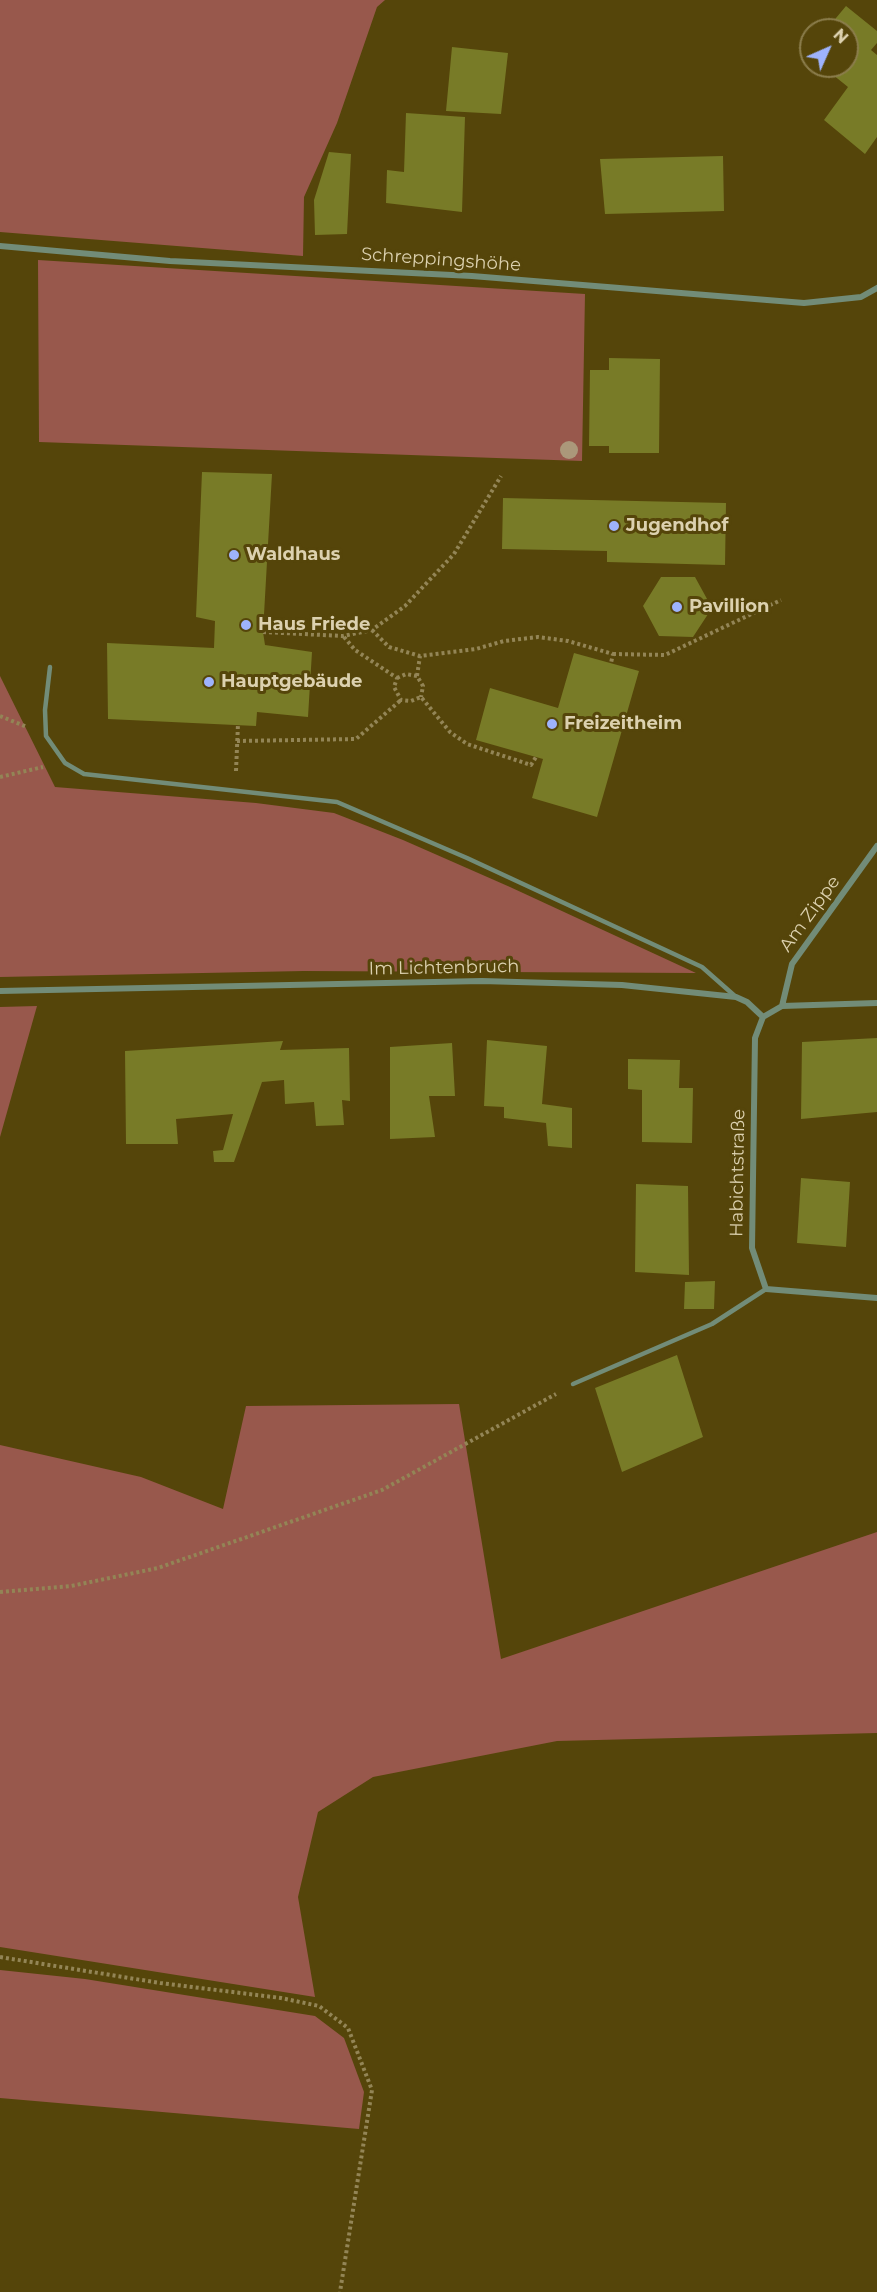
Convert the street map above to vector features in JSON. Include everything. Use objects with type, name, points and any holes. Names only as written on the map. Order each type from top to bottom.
[{"type":"street","name":"Schreppingshöhe","points":[[0,246],[170,261],[472,276],[804,303],[861,297],[877,288]]},
{"type":"street","name":"Am Zippe","points":[[782,1006],[792,964],[877,846]]},
{"type":"street","name":"Im Lichtenbruch","points":[[0,991],[482,981],[622,985],[736,997],[747,1002],[763,1017]]},
{"type":"street","points":[[763,1017],[782,1006],[877,1003]]},
{"type":"street","name":"Habichtstraße","points":[[763,1017],[755,1038],[752,1248],[766,1289]]},
{"type":"street","points":[[766,1289],[877,1298]]},
{"type":"lane","points":[[50,667],[45,710],[46,736],[65,763],[84,774],[236,789],[337,802],[467,858],[702,966],[736,997]]},
{"type":"lane","points":[[573,1384],[712,1324],[766,1289]]},
{"type":"path","points":[[263,632],[343,636],[372,630],[405,606],[453,554],[501,476]]},
{"type":"path","points":[[372,630],[389,647],[420,656],[476,649],[504,641],[538,637],[568,641],[613,654],[665,655],[781,600]]},
{"type":"path","points":[[343,636],[356,650],[397,678]]},
{"type":"path","points":[[611,663],[613,654]]},
{"type":"path","points":[[420,656],[417,676],[423,686],[421,697],[450,732],[467,744],[531,765],[536,757]]},
{"type":"path","points":[[401,700],[394,687],[397,678],[406,674],[417,676]]},
{"type":"path","points":[[237,741],[356,739],[401,700],[411,701],[421,697]]},
{"type":"path","points":[[0,716],[46,736]]},
{"type":"path","points":[[236,789],[238,724]]},
{"type":"path","points":[[0,777],[29,770]]},
{"type":"path","points":[[0,1592],[71,1586],[158,1568],[382,1490],[573,1384]]},
{"type":"path","points":[[0,1957],[160,1983],[281,1998],[319,2006],[348,2028],[372,2090],[340,2292]]},
{"type":"shaded area","points":[[0,0],[385,0],[377,7],[337,123],[304,197],[303,256],[0,232]]},
{"type":"shaded area","points":[[38,260],[585,294],[582,461],[39,442]]},
{"type":"shaded area","points":[[0,676],[55,787],[256,803],[334,813],[403,840],[510,887],[696,973],[304,971],[0,977]]},
{"type":"shaded area","points":[[37,1006],[0,1137],[0,1007]]},
{"type":"shaded area","points":[[459,1404],[501,1659],[877,1532],[877,1733],[557,1741],[373,1777],[318,1812],[298,1897],[315,1997],[0,1947],[0,1445],[141,1477],[223,1509],[246,1406]]},
{"type":"shaded area","points":[[0,1970],[85,1979],[315,2016],[344,2038],[364,2092],[359,2129],[0,2098]]},
{"type":"building","points":[[846,6],[877,31],[877,43],[871,50],[877,55],[877,137],[865,154],[824,120],[848,87],[837,78],[859,78],[859,18],[836,18]]},
{"type":"building","points":[[452,47],[508,53],[501,114],[446,111]]},
{"type":"building","points":[[406,113],[465,117],[462,212],[386,203],[387,170],[404,172]]},
{"type":"building","points":[[329,152],[351,154],[347,234],[315,235],[314,200]]},
{"type":"building","points":[[723,156],[724,211],[605,214],[600,159]]},
{"type":"building","points":[[609,358],[660,359],[659,453],[609,453],[609,446],[589,446],[590,370],[609,370]]},
{"type":"building","name":"Hauptgebäude","points":[[202,472],[272,474],[263,632],[265,645],[312,652],[308,717],[257,712],[256,726],[108,719],[107,643],[214,648],[215,621],[196,617]]},
{"type":"building","name":"Jugendhof","points":[[503,498],[726,503],[725,565],[607,562],[607,551],[502,549]]},
{"type":"building","name":"Pavillion","points":[[661,577],[695,577],[712,608],[693,637],[659,636],[643,606]]},
{"type":"building","name":"Freizeitheim","points":[[574,653],[639,671],[597,817],[532,798],[543,759],[476,740],[490,688],[558,708]]},
{"type":"building","points":[[877,1038],[877,1112],[801,1119],[802,1042]]},
{"type":"building","points":[[487,1040],[547,1046],[542,1104],[572,1108],[572,1148],[548,1146],[546,1123],[504,1118],[504,1107],[484,1106]]},
{"type":"building","points":[[283,1041],[280,1050],[349,1048],[350,1101],[342,1100],[344,1125],[316,1126],[314,1102],[285,1104],[284,1080],[262,1082],[234,1162],[214,1162],[213,1151],[223,1150],[233,1114],[176,1119],[178,1144],[126,1144],[125,1051]]},
{"type":"building","points":[[452,1043],[455,1096],[429,1096],[435,1137],[390,1139],[390,1047]]},
{"type":"building","points":[[628,1059],[680,1060],[679,1088],[693,1088],[692,1143],[642,1142],[642,1090],[628,1089]]},
{"type":"building","points":[[801,1178],[850,1182],[846,1247],[797,1243]]},
{"type":"building","points":[[636,1184],[688,1186],[689,1275],[635,1272]]},
{"type":"building","points":[[715,1281],[714,1309],[684,1309],[685,1282]]},
{"type":"building","points":[[677,1355],[703,1437],[622,1472],[595,1388]]},
{"type":"place","name":"Jugendhof","points":[[614,526]]},
{"type":"place","name":"Waldhaus","points":[[234,555]]},
{"type":"place","name":"Pavillion","points":[[677,607]]},
{"type":"place","name":"Haus Friede","points":[[246,625]]},
{"type":"place","name":"Hauptgebäude","points":[[209,682]]},
{"type":"place","name":"Freizeitheim","points":[[552,724]]}]
